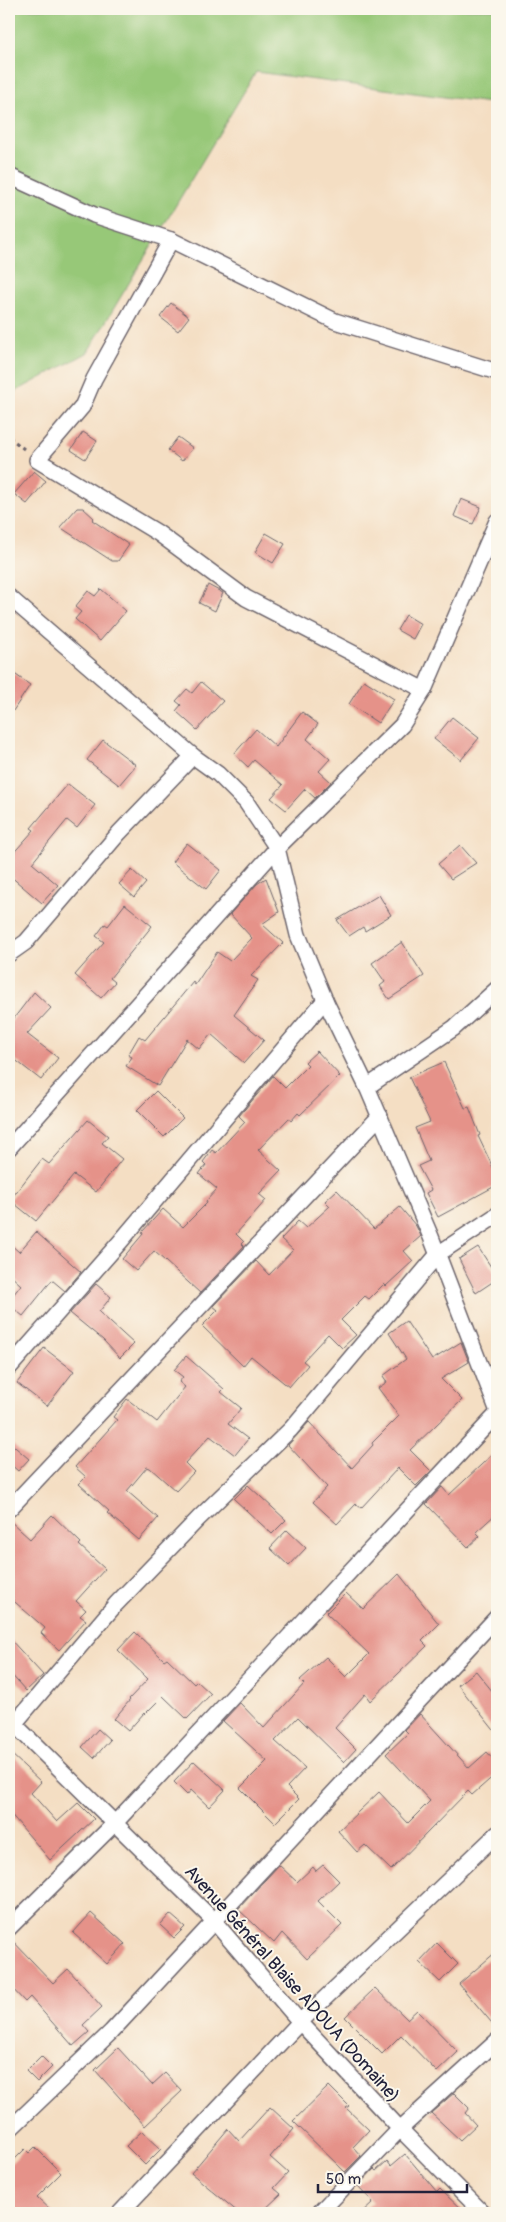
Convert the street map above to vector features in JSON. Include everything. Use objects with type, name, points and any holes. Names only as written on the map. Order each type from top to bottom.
[{"type":"street","points":[[9,176],[94,215],[171,240],[335,321],[497,372]]},
{"type":"street","points":[[171,240],[94,379],[82,407],[37,460],[158,533],[246,598],[424,690]]},
{"type":"street","points":[[9,1148],[277,848],[402,725],[424,690],[497,521]]},
{"type":"street","points":[[9,597],[192,756],[218,774],[246,802],[277,848],[298,935],[325,1000],[380,1116],[438,1254],[497,1409]]},
{"type":"street","points":[[9,954],[26,942],[119,833],[192,756]]},
{"type":"street","points":[[367,1087],[454,1028],[497,989]]},
{"type":"street","points":[[9,1368],[120,1242],[325,1000]]},
{"type":"street","points":[[9,1509],[380,1116]]},
{"type":"street","points":[[11,1725],[116,1604],[199,1518],[291,1429],[438,1254],[497,1215]]},
{"type":"street","points":[[9,1928],[115,1823],[497,1414]]},
{"type":"street","points":[[9,2130],[111,2032],[213,1920],[497,1617]]},
{"type":"street","name":"Avenue Général Blaise ADOUA (Domaine)","points":[[11,1725],[115,1823],[213,1920],[300,2022],[400,2130],[483,2213]]},
{"type":"street","points":[[120,2213],[300,2022],[497,1834]]},
{"type":"street","points":[[319,2213],[400,2130],[497,2041]]},
{"type":"green space","points":[[9,9],[497,9],[497,104],[256,72],[87,353],[9,395]]},
{"type":"building","points":[[171,303],[189,317],[178,331],[160,317]]},
{"type":"building","points":[[83,432],[97,441],[85,459],[71,450]]},
{"type":"building","points":[[178,437],[193,448],[182,461],[168,450]]},
{"type":"building","points":[[34,471],[46,481],[27,504],[14,494]]},
{"type":"building","points":[[461,499],[481,507],[473,524],[454,516]]},
{"type":"building","points":[[77,508],[83,508],[94,518],[92,520],[129,545],[118,561],[112,561],[60,527]]},
{"type":"building","points":[[266,533],[285,544],[273,563],[255,552]]},
{"type":"building","points":[[208,585],[223,593],[215,611],[199,603]]},
{"type":"building","points":[[101,589],[126,611],[100,641],[75,619],[81,612],[75,607],[88,591],[95,596]]},
{"type":"building","points":[[406,615],[421,624],[413,639],[397,630]]},
{"type":"building","points":[[9,670],[30,685],[9,717]]},
{"type":"building","points":[[364,680],[394,699],[378,723],[349,704]]},
{"type":"building","points":[[201,682],[223,701],[197,730],[176,711],[181,705],[176,701],[187,689],[192,693]]},
{"type":"building","points":[[302,712],[318,724],[307,739],[330,759],[319,771],[331,782],[315,798],[305,789],[286,810],[271,798],[283,785],[254,760],[248,767],[234,754],[256,729],[276,747]]},
{"type":"building","points":[[452,717],[479,738],[461,760],[434,739]]},
{"type":"building","points":[[103,740],[136,765],[119,785],[87,760]]},
{"type":"building","points":[[68,784],[95,805],[77,828],[67,820],[32,863],[58,885],[42,903],[9,875],[9,858],[34,830],[31,828]]},
{"type":"building","points":[[187,843],[221,870],[206,889],[172,862]]},
{"type":"building","points":[[460,845],[476,863],[451,879],[438,864]]},
{"type":"building","points":[[132,870],[146,883],[134,897],[119,884]]},
{"type":"building","points":[[266,878],[279,912],[262,924],[283,943],[251,976],[258,980],[234,1015],[264,1040],[244,1063],[211,1034],[199,1049],[187,1039],[158,1086],[126,1066],[132,1057],[128,1055],[139,1036],[145,1040],[193,982],[195,985],[217,952],[230,961],[252,938],[230,914],[257,884]]},
{"type":"building","points":[[379,895],[391,915],[365,931],[363,927],[349,936],[337,920]]},
{"type":"building","points":[[125,904],[152,926],[110,978],[115,982],[101,998],[75,975],[104,942],[96,936],[105,924],[108,926]]},
{"type":"building","points":[[402,942],[424,976],[389,999],[380,986],[385,982],[372,963]]},
{"type":"building","points":[[34,992],[51,1008],[27,1034],[58,1058],[41,1080],[9,1055],[9,1020],[11,1022]]},
{"type":"building","points":[[317,1051],[340,1076],[300,1115],[298,1113],[291,1121],[289,1118],[258,1150],[281,1171],[259,1194],[266,1200],[236,1234],[244,1242],[242,1244],[244,1246],[200,1293],[154,1251],[136,1271],[122,1259],[143,1234],[142,1232],[163,1209],[183,1227],[207,1203],[206,1201],[217,1189],[199,1174],[206,1165],[203,1162],[212,1150],[216,1153],[245,1122],[239,1116],[273,1076],[285,1088],[308,1065],[305,1062]]},
{"type":"building","points":[[444,1062],[465,1108],[469,1107],[480,1135],[478,1136],[497,1176],[497,1185],[438,1217],[426,1193],[431,1190],[418,1166],[429,1161],[415,1128],[430,1122],[409,1077]]},
{"type":"building","points":[[156,1091],[183,1118],[164,1137],[137,1110]]},
{"type":"building","points":[[88,1120],[108,1136],[102,1143],[122,1159],[96,1192],[74,1175],[36,1221],[10,1200],[42,1159],[49,1164]]},
{"type":"building","points":[[337,1190],[374,1229],[400,1207],[416,1226],[421,1236],[404,1251],[413,1261],[386,1286],[384,1284],[369,1299],[365,1296],[341,1320],[356,1335],[342,1348],[328,1334],[303,1361],[308,1365],[289,1387],[251,1356],[243,1366],[202,1326],[218,1310],[213,1306],[256,1261],[269,1275],[293,1250],[281,1239],[298,1221],[306,1228],[330,1206],[325,1201]]},
{"type":"building","points":[[36,1232],[81,1272],[65,1291],[52,1280],[23,1316],[9,1305],[9,1300],[21,1285],[9,1274],[9,1243],[19,1252]]},
{"type":"building","points":[[478,1247],[497,1276],[497,1279],[476,1293],[459,1259]]},
{"type":"building","points":[[96,1284],[111,1297],[99,1312],[134,1344],[120,1358],[103,1340],[70,1313]]},
{"type":"building","points":[[406,1321],[432,1360],[461,1342],[469,1362],[441,1379],[462,1400],[410,1450],[431,1471],[416,1486],[398,1468],[361,1508],[356,1504],[337,1524],[313,1502],[327,1487],[288,1445],[309,1422],[352,1468],[373,1445],[372,1443],[399,1416],[378,1388],[387,1382],[383,1376],[406,1359],[389,1333]]},
{"type":"building","points":[[44,1348],[74,1371],[47,1406],[17,1383]]},
{"type":"building","points":[[186,1356],[224,1389],[221,1392],[241,1408],[228,1424],[248,1439],[235,1455],[210,1436],[185,1463],[194,1472],[176,1491],[147,1467],[127,1491],[158,1518],[139,1540],[107,1513],[109,1511],[79,1484],[86,1477],[75,1467],[117,1420],[113,1417],[127,1399],[157,1422],[185,1387],[179,1382],[183,1377],[174,1370]]},
{"type":"building","points":[[9,1442],[29,1459],[18,1471],[9,1463]]},
{"type":"building","points":[[497,1450],[497,1513],[476,1532],[480,1536],[468,1547],[426,1504],[442,1487],[449,1495]]},
{"type":"building","points":[[248,1485],[286,1520],[272,1534],[234,1499]]},
{"type":"building","points":[[52,1515],[81,1543],[79,1545],[105,1569],[76,1601],[86,1610],[80,1616],[86,1620],[59,1650],[41,1633],[45,1628],[9,1597],[9,1520],[30,1539]]},
{"type":"building","points":[[287,1530],[306,1548],[289,1566],[270,1548]]},
{"type":"building","points":[[399,1574],[439,1624],[422,1641],[427,1646],[370,1701],[365,1694],[335,1728],[356,1749],[344,1762],[298,1717],[275,1741],[305,1768],[287,1787],[299,1799],[275,1823],[240,1788],[267,1761],[223,1721],[240,1703],[264,1728],[304,1684],[300,1680],[326,1657],[346,1677],[369,1654],[326,1613],[346,1593],[363,1609]]},
{"type":"building","points":[[135,1632],[164,1660],[167,1658],[194,1684],[197,1681],[211,1694],[187,1719],[163,1696],[128,1731],[114,1719],[129,1699],[148,1679],[118,1650]]},
{"type":"building","points":[[9,1638],[43,1675],[26,1691],[9,1672]]},
{"type":"building","points":[[476,1671],[497,1697],[497,1734],[458,1685]]},
{"type":"building","points":[[420,1714],[469,1768],[487,1752],[497,1763],[497,1773],[472,1795],[468,1791],[391,1870],[365,1845],[357,1852],[338,1831],[379,1792],[408,1823],[430,1801],[386,1754],[408,1733],[405,1730]]},
{"type":"building","points":[[98,1729],[110,1740],[94,1758],[82,1747]]},
{"type":"building","points":[[9,1752],[41,1782],[31,1793],[57,1822],[78,1803],[94,1819],[50,1860],[9,1812]]},
{"type":"building","points":[[194,1761],[225,1790],[209,1807],[191,1790],[187,1795],[174,1782]]},
{"type":"building","points":[[279,1865],[297,1882],[313,1867],[316,1871],[323,1865],[339,1881],[318,1901],[342,1925],[307,1959],[282,1933],[274,1943],[238,1909]]},
{"type":"building","points":[[91,1913],[125,1944],[107,1964],[73,1933]]},
{"type":"building","points":[[170,1914],[185,1927],[174,1938],[160,1925]]},
{"type":"building","points":[[9,1937],[53,1983],[68,1969],[102,2007],[83,2025],[89,2032],[73,2046],[30,1997],[25,2002],[9,1985]]},
{"type":"building","points":[[437,1943],[458,1964],[440,1982],[419,1962]]},
{"type":"building","points":[[497,1951],[497,2029],[459,1984]]},
{"type":"building","points":[[375,1988],[407,2019],[417,2010],[458,2052],[437,2072],[401,2035],[382,2054],[345,2017]]},
{"type":"building","points":[[118,2048],[152,2085],[165,2073],[182,2091],[145,2126],[95,2070]]},
{"type":"building","points":[[41,2056],[52,2067],[37,2082],[26,2071]]},
{"type":"building","points":[[329,2086],[349,2106],[346,2108],[369,2130],[353,2147],[361,2156],[345,2172],[293,2121]]},
{"type":"building","points":[[454,2093],[469,2108],[465,2113],[476,2125],[460,2140],[431,2113]]},
{"type":"building","points":[[270,2107],[294,2129],[270,2157],[288,2173],[274,2188],[281,2194],[261,2213],[239,2213],[191,2173],[228,2129],[239,2141]]},
{"type":"building","points":[[142,2131],[161,2149],[145,2165],[126,2146]]},
{"type":"building","points":[[35,2147],[61,2173],[37,2197],[54,2213],[9,2213],[9,2165],[25,2149],[29,2153]]},
{"type":"building","points":[[405,2154],[437,2192],[440,2189],[465,2213],[361,2213],[373,2202],[358,2186],[374,2169],[376,2171],[387,2161],[391,2166]]}]
